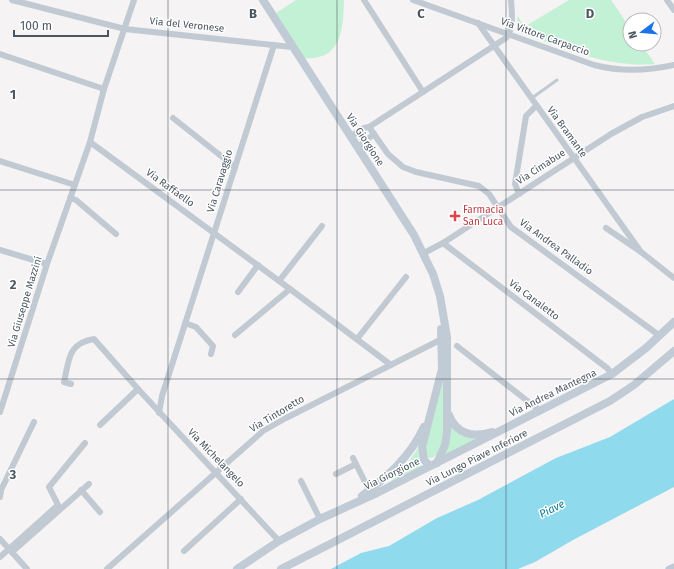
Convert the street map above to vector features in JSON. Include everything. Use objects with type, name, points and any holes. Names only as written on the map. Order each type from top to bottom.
[{"type":"main road","name":"Via Giorgione","points":[[237,569],[279,541],[434,465],[445,445],[448,412],[447,337],[440,296],[424,253],[358,146],[262,0]]},
{"type":"main road","name":"Via Giorgione","points":[[434,465],[424,460],[422,447],[442,369],[440,296]]},
{"type":"main road","name":"Via Andrea Mantegna","points":[[434,465],[539,410],[572,396],[612,374],[660,336],[674,322]]},
{"type":"main road","name":"Via Lungo Piave Inferiore","points":[[280,569],[610,401],[634,385],[674,351]]},
{"type":"main road","name":"Via Giorgione","points":[[350,505],[390,474],[407,456],[419,437],[433,408]]},
{"type":"main road","points":[[448,412],[455,426],[470,434],[482,434],[502,429]]},
{"type":"street","name":"Via del Veronese","points":[[12,0],[125,29],[292,47]]},
{"type":"street","name":"Via Giuseppe Mazzini","points":[[0,412],[47,264],[90,142],[104,89],[134,0]]},
{"type":"street","points":[[364,0],[422,92]]},
{"type":"street","name":"Via Vittore Carpaccio","points":[[413,0],[601,67],[626,71],[648,70],[674,65]]},
{"type":"street","points":[[351,136],[364,128],[370,127],[510,34],[512,17],[511,0]]},
{"type":"street","points":[[667,0],[674,10]]},
{"type":"street","name":"Via Bramante","points":[[478,23],[641,252]]},
{"type":"street","name":"Via Caravaggio","points":[[159,413],[162,396],[274,45]]},
{"type":"street","points":[[0,54],[104,89]]},
{"type":"street","points":[[519,194],[515,184],[526,116],[536,106]]},
{"type":"street","name":"Via Cimabue","points":[[424,253],[443,243],[574,158],[633,122],[674,106]]},
{"type":"street","points":[[173,118],[235,167]]},
{"type":"street","name":"Via Andrea Palladio","points":[[370,127],[388,154],[403,167],[416,172],[479,186],[489,194],[511,227],[660,336]]},
{"type":"street","points":[[358,146],[374,134]]},
{"type":"street","name":"Via Raffaello","points":[[90,142],[391,365]]},
{"type":"street","points":[[0,161],[75,185]]},
{"type":"street","points":[[70,198],[76,200],[116,234]]},
{"type":"street","points":[[279,281],[322,226]]},
{"type":"street","points":[[606,228],[641,252],[674,278]]},
{"type":"street","name":"Via Canaletto","points":[[443,243],[607,368],[612,374]]},
{"type":"street","points":[[0,250],[47,264]]},
{"type":"street","points":[[238,292],[258,265]]},
{"type":"street","points":[[357,339],[406,277]]},
{"type":"street","points":[[235,335],[290,289]]},
{"type":"street","points":[[185,323],[196,327],[213,346],[211,354]]},
{"type":"street","name":"Via Michelangelo","points":[[71,384],[64,382],[73,349],[78,344],[94,339],[159,413],[279,541]]},
{"type":"street","name":"Via Tintoretto","points":[[107,569],[263,431],[442,339]]},
{"type":"street","points":[[457,346],[539,410]]},
{"type":"street","points":[[100,425],[138,389]]},
{"type":"street","points":[[0,497],[34,422]]},
{"type":"street","points":[[11,551],[58,505],[49,487],[85,443]]},
{"type":"street","name":"Via Giorgione","points":[[336,474],[355,461],[369,490]]},
{"type":"street","points":[[301,481],[320,520]]},
{"type":"street","points":[[0,557],[11,551],[89,484]]},
{"type":"street","points":[[82,490],[100,512]]},
{"type":"street","points":[[184,551],[241,499]]},
{"type":"street","points":[[0,539],[27,569]]},
{"type":"street","points":[[669,569],[674,567]]},
{"type":"lane","points":[[531,99],[557,80]]},
{"type":"green space","points":[[296,0],[344,0],[343,22],[338,41],[333,49],[326,54],[317,58],[304,58],[276,13]]},
{"type":"green space","points":[[569,0],[611,0],[622,16],[622,52],[647,52],[655,64],[638,65],[605,61],[574,52],[521,32],[517,25],[518,16],[524,27]]},
{"type":"green space","points":[[444,378],[445,426],[443,440],[439,451],[434,457],[425,457],[426,445]]},
{"type":"green space","points":[[450,423],[480,438],[444,456]]},
{"type":"green space","points":[[418,448],[421,468],[387,485],[405,467]]},
{"type":"water","name":"Piave","points":[[674,399],[674,487],[573,540],[535,562],[518,569],[331,569],[361,553],[389,546],[437,518],[478,500],[556,458],[610,437]]},
{"type":"place","name":"Farmacia San Luca","points":[[455,216]]}]
